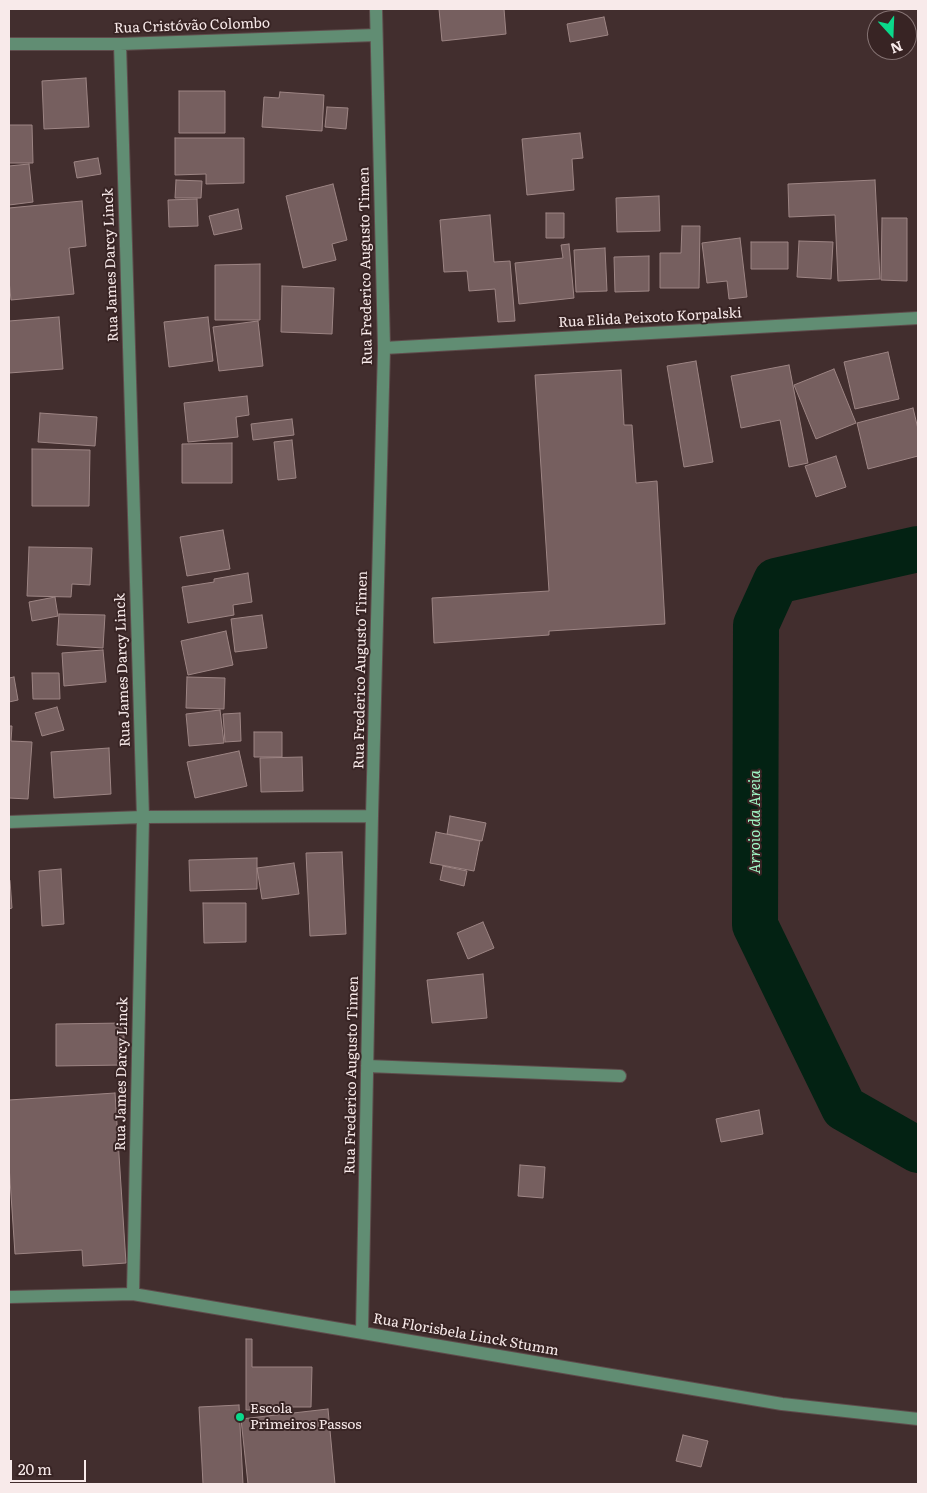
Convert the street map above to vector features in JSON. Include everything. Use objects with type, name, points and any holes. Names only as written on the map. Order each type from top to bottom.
[{"type":"street","name":"Rua Frederico Augusto Timen","points":[[362,1332],[372,816],[384,348],[376,9]]},
{"type":"street","name":"Rua Cristóvão Colombo","points":[[9,44],[120,44],[376,35]]},
{"type":"street","name":"Rua James Darcy Linck","points":[[120,44],[143,817],[133,1294]]},
{"type":"street","name":"Rua Elida Peixoto Korpalski","points":[[384,348],[918,318]]},
{"type":"street","points":[[9,822],[143,817],[372,816]]},
{"type":"street","points":[[367,1066],[620,1076]]},
{"type":"street","name":"Rua Florisbela Linck Stumm","points":[[9,1297],[133,1294],[782,1404],[918,1419]]},
{"type":"building","points":[[439,9],[504,9],[506,34],[442,41]]},
{"type":"building","points":[[604,17],[608,35],[570,42],[567,24]]},
{"type":"building","points":[[86,78],[89,127],[44,129],[42,81]]},
{"type":"building","points":[[179,91],[225,91],[225,133],[179,133]]},
{"type":"building","points":[[280,92],[324,95],[322,131],[262,127],[264,97],[279,98]]},
{"type":"building","points":[[327,107],[348,108],[346,129],[325,127]]},
{"type":"building","points":[[9,125],[32,125],[33,163],[9,163]]},
{"type":"building","points":[[580,133],[583,158],[572,159],[574,190],[527,195],[522,139]]},
{"type":"building","points":[[175,138],[244,138],[244,183],[206,184],[206,174],[175,175]]},
{"type":"building","points":[[98,158],[101,174],[77,178],[74,162]]},
{"type":"building","points":[[29,164],[33,202],[9,205],[9,166]]},
{"type":"building","points":[[176,180],[202,181],[201,198],[175,198]]},
{"type":"building","points":[[875,180],[880,279],[838,281],[835,215],[789,217],[788,184]]},
{"type":"building","points":[[333,184],[347,240],[332,244],[336,260],[303,268],[286,196]]},
{"type":"building","points":[[659,196],[660,231],[617,232],[616,198]]},
{"type":"building","points":[[197,199],[198,226],[169,227],[168,200]]},
{"type":"building","points":[[82,201],[86,246],[69,248],[74,294],[11,300],[9,280],[9,208]]},
{"type":"building","points":[[238,209],[242,229],[214,235],[209,216]]},
{"type":"building","points":[[546,213],[564,213],[564,238],[546,238]]},
{"type":"building","points":[[490,215],[494,262],[510,261],[515,321],[498,322],[495,289],[469,291],[467,271],[444,272],[440,220]]},
{"type":"building","points":[[882,218],[907,218],[907,281],[881,280]]},
{"type":"building","points":[[682,226],[700,226],[699,288],[660,288],[660,253],[681,253]]},
{"type":"building","points":[[740,238],[747,297],[729,299],[727,281],[707,283],[702,243]]},
{"type":"building","points":[[799,241],[833,242],[831,279],[797,277]]},
{"type":"building","points":[[751,242],[788,242],[788,269],[751,269]]},
{"type":"building","points":[[569,244],[574,298],[519,304],[515,263],[563,258],[561,245]]},
{"type":"building","points":[[605,248],[607,291],[576,292],[574,250]]},
{"type":"building","points":[[649,256],[649,291],[615,292],[614,257]]},
{"type":"building","points":[[260,264],[260,320],[215,320],[215,265]]},
{"type":"building","points":[[282,286],[334,288],[332,334],[281,332]]},
{"type":"building","points":[[59,317],[63,369],[9,373],[9,321]]},
{"type":"building","points":[[208,317],[213,361],[169,367],[164,322]]},
{"type":"building","points":[[258,321],[263,366],[219,371],[213,327]]},
{"type":"building","points":[[888,352],[899,399],[855,409],[844,362]]},
{"type":"building","points":[[696,361],[713,462],[684,467],[667,366]]},
{"type":"building","points":[[789,365],[808,463],[789,467],[780,420],[741,428],[731,376]]},
{"type":"building","points":[[834,369],[856,423],[816,439],[794,385]]},
{"type":"building","points":[[621,370],[624,425],[632,425],[636,483],[657,481],[665,624],[549,631],[549,635],[434,643],[432,598],[549,591],[535,375]]},
{"type":"building","points":[[247,396],[249,415],[236,417],[238,437],[188,442],[184,403]]},
{"type":"building","points":[[913,408],[918,429],[918,456],[868,469],[857,423]]},
{"type":"building","points":[[40,413],[97,417],[95,446],[38,442]]},
{"type":"building","points":[[292,419],[294,435],[253,440],[251,424]]},
{"type":"building","points":[[292,440],[296,478],[278,480],[274,442]]},
{"type":"building","points":[[232,443],[232,483],[182,483],[182,444]]},
{"type":"building","points":[[32,449],[90,450],[89,506],[32,506]]},
{"type":"building","points":[[836,456],[846,487],[816,497],[805,466]]},
{"type":"building","points":[[223,530],[230,569],[187,576],[180,537]]},
{"type":"building","points":[[29,547],[92,548],[90,585],[72,584],[71,597],[27,596]]},
{"type":"building","points":[[248,573],[252,602],[233,605],[234,615],[188,623],[182,587],[214,582],[214,579]]},
{"type":"building","points":[[55,597],[58,616],[32,621],[29,602]]},
{"type":"building","points":[[59,614],[105,615],[103,648],[57,645]]},
{"type":"building","points":[[262,615],[267,648],[235,652],[231,619]]},
{"type":"building","points":[[226,631],[233,665],[188,675],[181,641]]},
{"type":"building","points":[[103,650],[106,682],[64,686],[62,653]]},
{"type":"building","points":[[32,673],[59,673],[60,699],[33,699]]},
{"type":"building","points":[[14,677],[18,700],[9,702],[9,678]]},
{"type":"building","points":[[187,677],[225,678],[224,709],[186,708]]},
{"type":"building","points":[[57,707],[64,730],[42,736],[35,713]]},
{"type":"building","points":[[220,710],[224,743],[189,746],[186,714]]},
{"type":"building","points":[[240,713],[241,741],[225,742],[223,714]]},
{"type":"building","points":[[9,726],[12,726],[11,741],[32,742],[28,799],[9,798]]},
{"type":"building","points":[[254,732],[282,732],[282,757],[254,757]]},
{"type":"building","points":[[109,748],[111,794],[54,798],[51,752]]},
{"type":"building","points":[[239,751],[247,786],[195,798],[187,762]]},
{"type":"building","points":[[302,757],[303,791],[261,792],[260,758]]},
{"type":"building","points":[[450,816],[486,823],[482,841],[447,834]]},
{"type":"building","points":[[436,832],[480,841],[474,871],[430,863]]},
{"type":"building","points":[[342,852],[346,934],[310,936],[306,853]]},
{"type":"building","points":[[257,858],[257,889],[190,891],[189,860]]},
{"type":"building","points":[[294,863],[299,894],[262,899],[257,868]]},
{"type":"building","points":[[443,866],[467,871],[464,886],[440,880]]},
{"type":"building","points":[[61,869],[64,924],[42,926],[39,871]]},
{"type":"building","points":[[9,882],[12,908],[9,909]]},
{"type":"building","points":[[203,903],[246,903],[246,942],[204,943]]},
{"type":"building","points":[[483,922],[494,948],[468,959],[457,933]]},
{"type":"building","points":[[483,974],[487,1018],[432,1023],[427,980]]},
{"type":"building","points":[[124,1023],[124,1065],[56,1066],[56,1024]]},
{"type":"building","points":[[115,1093],[126,1263],[83,1266],[82,1250],[15,1254],[9,1165],[9,1100]]},
{"type":"building","points":[[759,1110],[763,1134],[721,1142],[716,1119]]},
{"type":"building","points":[[520,1165],[545,1167],[543,1198],[518,1196]]},
{"type":"building","points":[[246,1339],[252,1339],[252,1367],[312,1367],[311,1407],[271,1407],[271,1410],[246,1410]]},
{"type":"building","points":[[239,1405],[243,1484],[203,1484],[199,1407]]},
{"type":"building","points":[[328,1409],[335,1484],[248,1484],[241,1419]]},
{"type":"building","points":[[683,1435],[708,1441],[701,1467],[676,1461]]},
{"type":"waterway","name":"Arroio da Areia","points":[[918,549],[776,581],[756,625],[755,925],[844,1108],[918,1150]]},
{"type":"place","name":"Escola Primeiros Passos","points":[[240,1417]]}]
